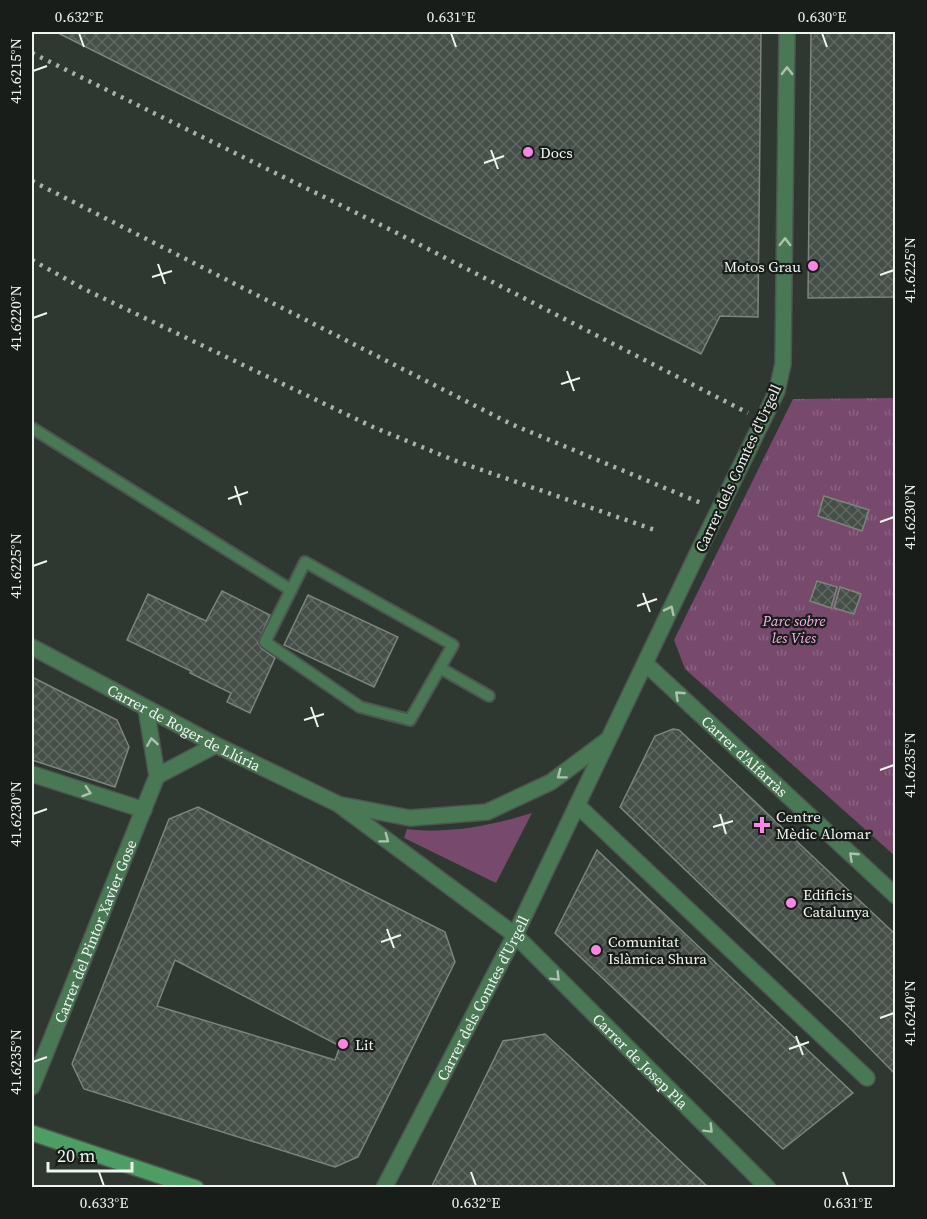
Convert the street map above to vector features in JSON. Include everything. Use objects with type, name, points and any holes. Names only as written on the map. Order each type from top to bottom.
[{"type":"main road","points":[[32,1133],[196,1188]]},
{"type":"street","name":"Carrer dels Comtes d'Urgell","points":[[384,1188],[515,935],[777,391],[783,364],[787,32]]},
{"type":"street","name":"Carrer de Roger de Llúria","points":[[32,647],[216,745],[338,804],[515,935]]},
{"type":"street","name":"Carrer d'Alfarràs","points":[[646,664],[896,896]]},
{"type":"street","points":[[146,708],[157,776],[216,745]]},
{"type":"street","name":"Carrer de Roger de Llúria","points":[[338,804],[410,818],[487,812],[551,782],[608,740]]},
{"type":"street","points":[[32,774],[144,810]]},
{"type":"street","name":"Carrer del Pintor Xavier Gose","points":[[32,1087],[157,776]]},
{"type":"street","points":[[577,805],[867,1078]]},
{"type":"street","name":"Carrer de Josep Pla","points":[[515,935],[768,1188]]},
{"type":"lane","points":[[32,428],[291,590]]},
{"type":"lane","points":[[305,562],[453,645],[410,720],[360,707],[265,642],[291,590],[305,562]]},
{"type":"lane","points":[[440,668],[489,696]]},
{"type":"green space","name":"Parc sobre les Vies","points":[[895,398],[895,856],[685,669],[674,640],[793,399]]},
{"type":"green space","points":[[532,813],[496,883],[404,838],[407,829],[470,828]]},
{"type":"building","name":"Docs","points":[[56,32],[761,32],[758,317],[720,316],[701,354]]},
{"type":"building","points":[[811,32],[896,32],[896,297],[808,298]]},
{"type":"building","points":[[824,496],[869,510],[862,531],[818,516]]},
{"type":"building","points":[[817,581],[837,587],[831,608],[810,601]]},
{"type":"building","points":[[840,587],[861,594],[854,614],[834,608]]},
{"type":"building","points":[[222,591],[270,615],[258,643],[275,658],[250,713],[227,702],[231,693],[127,640],[148,594],[206,621]]},
{"type":"building","points":[[308,595],[398,637],[374,687],[284,645]]},
{"type":"building","points":[[32,677],[117,720],[129,747],[115,787],[32,760]]},
{"type":"building","name":"Edificis Catalunya","points":[[673,729],[679,730],[896,935],[896,1075],[620,807],[655,736]]},
{"type":"building","points":[[198,807],[445,932],[455,962],[358,1157],[335,1167],[84,1089],[72,1064],[169,819]],"holes":[[[175,960],[340,1046],[335,1060],[157,1006]]]},
{"type":"building","points":[[597,850],[853,1093],[783,1149],[555,933]]},
{"type":"building","points":[[545,1034],[709,1188],[431,1188],[503,1041]]},
{"type":"railway","points":[[32,53],[391,230],[748,413]]},
{"type":"railway","points":[[32,181],[511,424],[701,503]]},
{"type":"railway","points":[[32,260],[84,289],[373,427],[456,461],[655,530]]},
{"type":"place","name":"Docs","points":[[528,152]]},
{"type":"place","name":"Motos Grau","points":[[813,266]]},
{"type":"place","name":"Centre Mèdic Alomar","points":[[762,825]]},
{"type":"place","name":"Edificis Catalunya","points":[[791,903]]},
{"type":"place","name":"Comunitat Islàmica Shura","points":[[596,950]]},
{"type":"place","name":"Lit","points":[[343,1044]]}]
